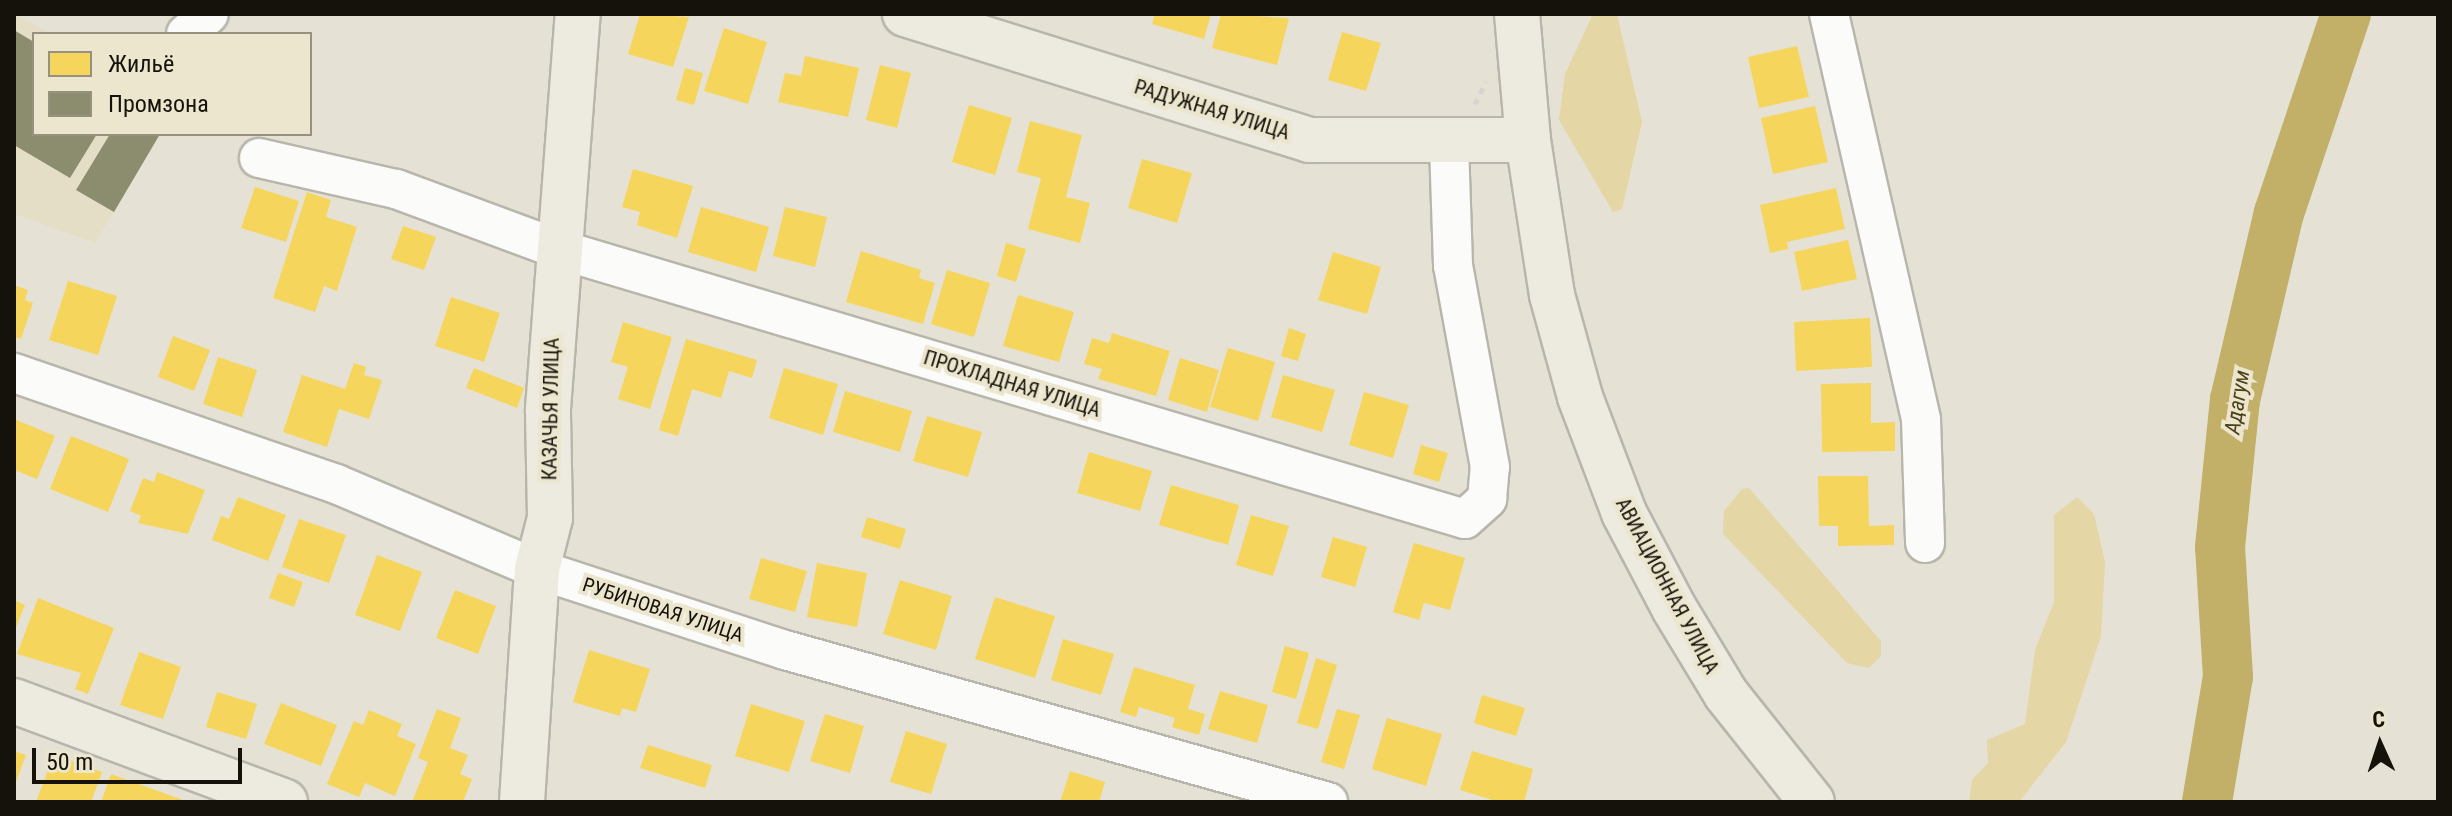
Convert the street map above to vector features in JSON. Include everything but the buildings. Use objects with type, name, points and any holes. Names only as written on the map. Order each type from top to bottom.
[{"type":"main road","name":"КАЗАЧЬЯ УЛИЦА","points":[[522,802],[537,569],[550,518],[548,409],[578,14]]},
{"type":"main road","name":"РАДУЖНАЯ УЛИЦА","points":[[905,14],[1309,140],[1460,127],[1528,140]]},
{"type":"main road","name":"АВИАЦИОННАЯ УЛИЦА","points":[[1517,14],[1528,140],[1552,295],[1580,397],[1624,513],[1726,694],[1812,802]]},
{"type":"main road","points":[[14,701],[285,802]]},
{"type":"street","points":[[188,32],[209,14]]},
{"type":"street","points":[[1829,14],[1921,420],[1925,543]]},
{"type":"street","name":"ПРОХЛАДНАЯ УЛИЦА","points":[[259,158],[396,189],[558,249],[1465,519],[1487,499],[1490,467],[1453,265],[1460,127]]},
{"type":"street","name":"РУБИНОВАЯ УЛИЦА","points":[[14,373],[336,484],[537,569],[785,650],[1328,802]]},
{"type":"path","points":[[1460,127],[1489,74]]},
{"type":"shaded area","points":[[14,14],[49,32],[32,32],[32,136],[160,136],[95,243],[14,214]]},
{"type":"shaded area","points":[[1593,14],[1617,14],[1642,122],[1622,209],[1613,212],[1559,120],[1565,74]]},
{"type":"shaded area","points":[[1749,488],[1881,641],[1881,656],[1869,668],[1847,663],[1723,534],[1724,511],[1742,489]]},
{"type":"shaded area","points":[[2077,497],[2094,514],[2105,562],[2101,636],[2066,742],[2019,802],[1969,802],[1972,780],[1988,763],[1987,740],[2025,724],[2035,650],[2054,602],[2054,515]]},
{"type":"waterway","name":"Адагум","points":[[2207,802],[2228,677],[2220,547],[2235,400],[2279,213],[2346,14]]}]
